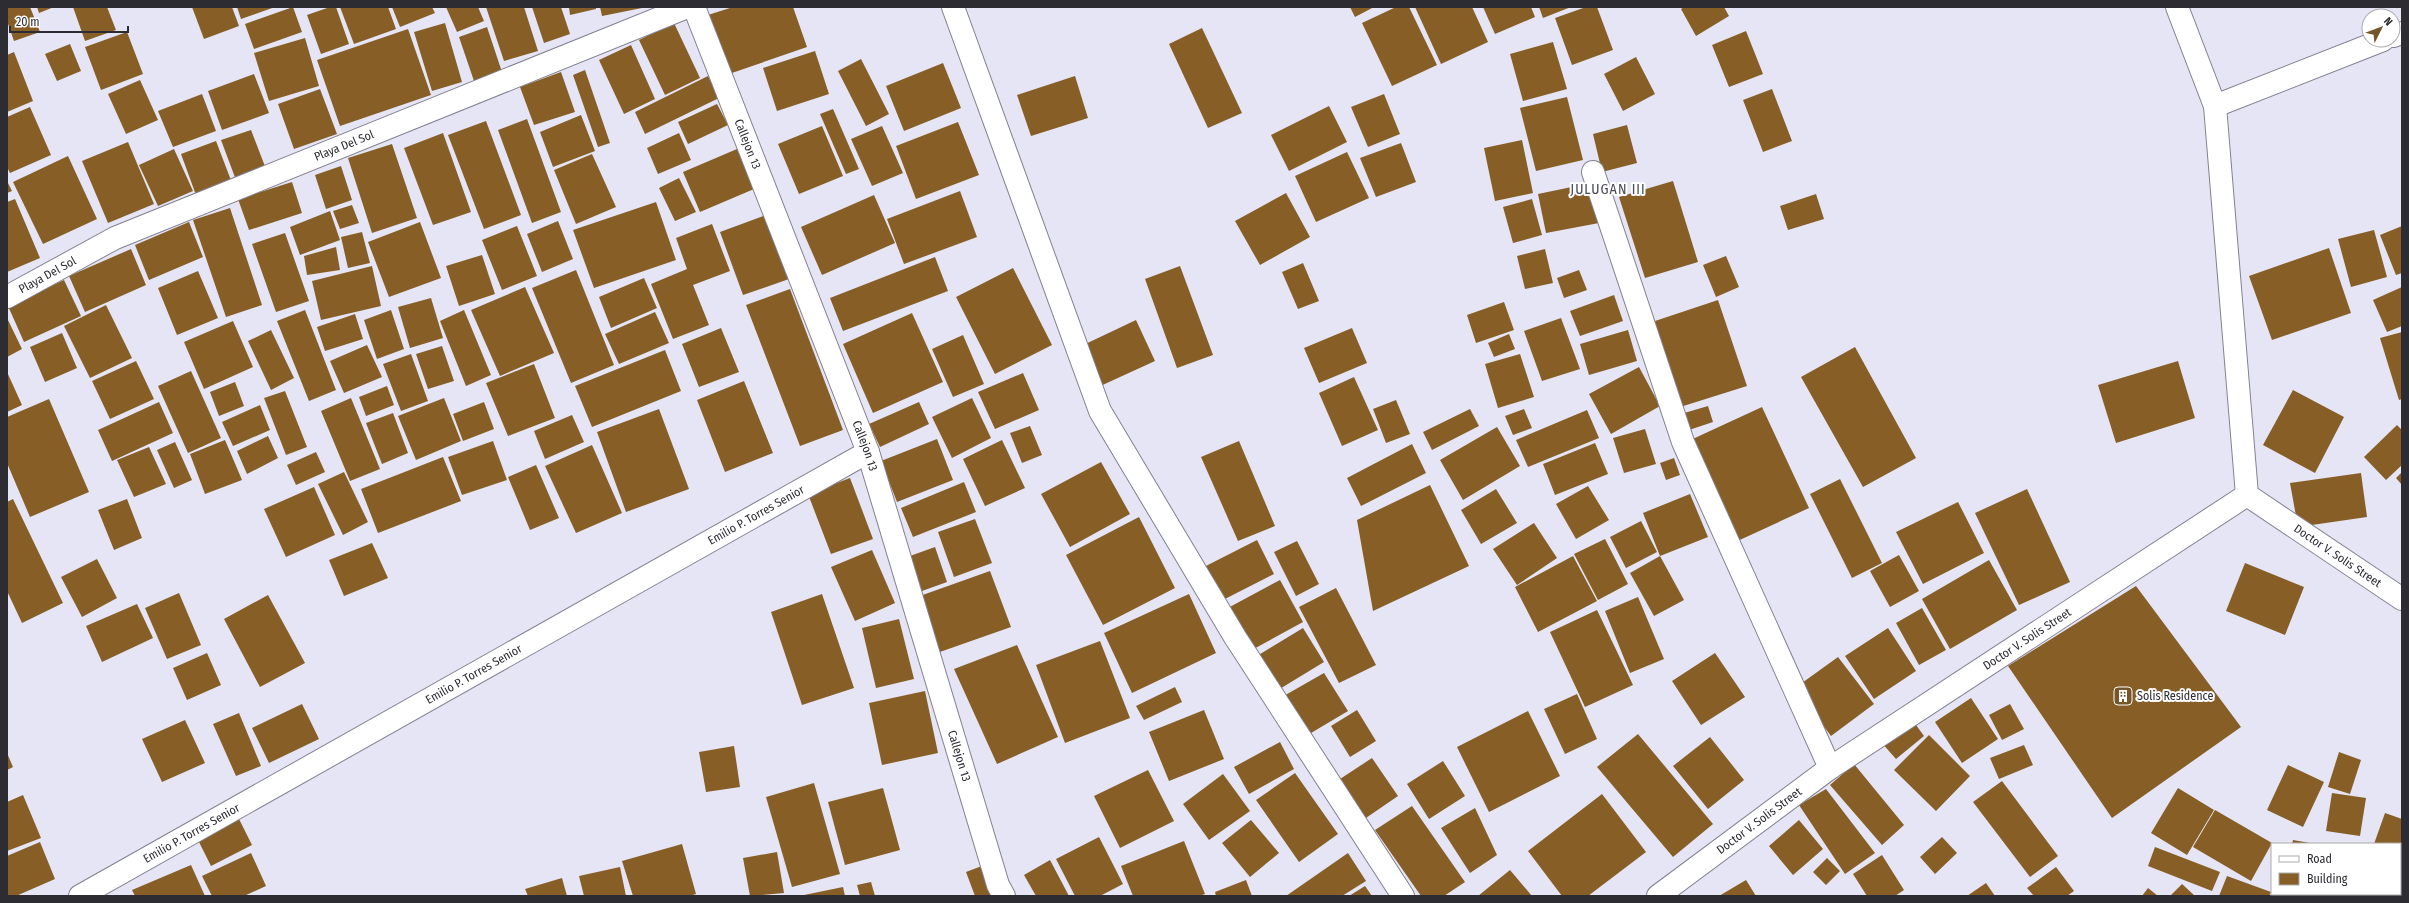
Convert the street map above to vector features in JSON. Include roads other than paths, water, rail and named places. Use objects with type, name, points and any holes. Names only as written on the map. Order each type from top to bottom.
[{"type":"street","points":[[953,7],[1100,411],[1235,637],[1404,896]]},
{"type":"street","points":[[2177,7],[2215,106],[2247,495]]},
{"type":"street","name":"Playa Del Sol","points":[[7,297],[114,238],[686,8]]},
{"type":"street","name":"Callejon 13","points":[[686,8],[868,452],[998,885],[1004,896]]},
{"type":"street","points":[[2215,106],[2363,48]]},
{"type":"street","points":[[1593,172],[1683,442],[1830,768]]},
{"type":"street","name":"Emilio P. Torres Senior","points":[[80,896],[868,452]]},
{"type":"street","name":"Doctor V. Solis Street","points":[[1658,896],[1830,768],[2247,495],[2402,599]]},
{"type":"place","name":"Solis Residence","points":[[2123,696]]},
{"type":"district","name":"JULUGAN III","points":[[1608,189]]}]
